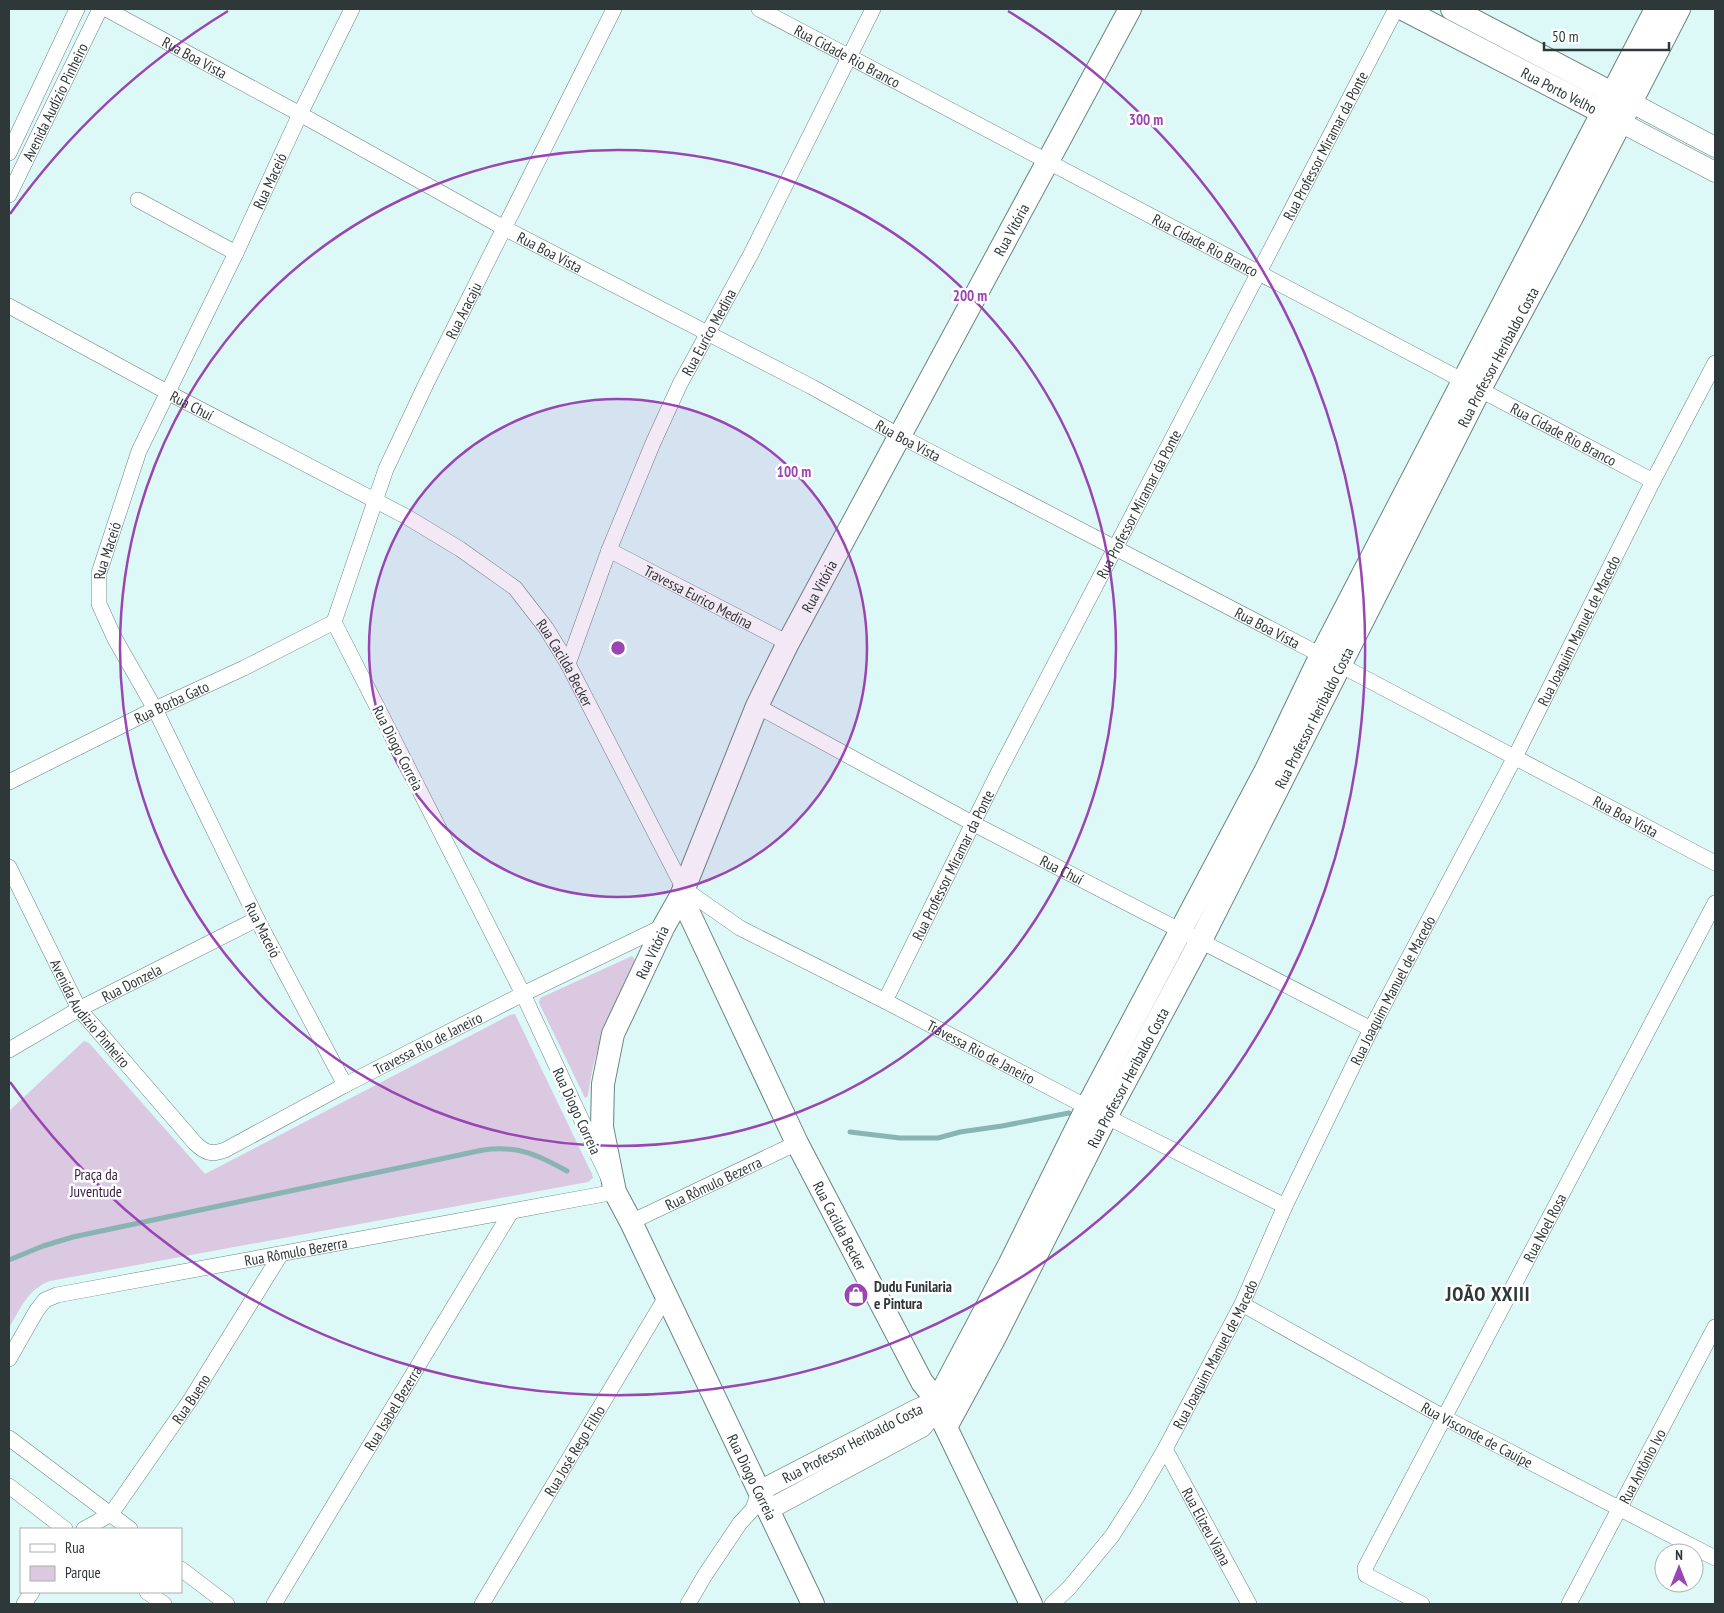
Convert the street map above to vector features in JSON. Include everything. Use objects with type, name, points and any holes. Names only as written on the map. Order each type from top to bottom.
[{"type":"main road","name":"Rua Vitória","points":[[615,1192],[602,1127],[603,1084],[613,1034],[664,926],[683,892],[757,706],[788,643],[1130,9]]},
{"type":"main road","name":"Rua Porto Velho","points":[[1403,9],[1715,172]]},
{"type":"main road","name":"Rua Porto Velho","points":[[1452,9],[1715,147]]},
{"type":"main road","name":"Rua Professor Heribaldo Costa","points":[[1621,98],[1656,9]]},
{"type":"main road","name":"Rua Professor Heribaldo Costa","points":[[946,1427],[994,1339],[1106,1117],[1200,940],[1331,660],[1471,385],[1621,98],[1679,9]]},
{"type":"main road","points":[[1681,154],[1691,134]]},
{"type":"main road","name":"Rua Professor Heribaldo Costa","points":[[760,1503],[915,1410],[937,1401],[1009,1265],[1087,1107],[1180,930],[1266,770],[1331,660]]},
{"type":"main road","name":"Rua Cacilda Becker","points":[[683,892],[797,1143],[922,1382],[937,1401],[940,1415],[1031,1604]]},
{"type":"main road","name":"Rua Diogo Correia","points":[[615,1192],[666,1297],[760,1503],[813,1604]]},
{"type":"street","name":"Avenida Audízio Pinheiro","points":[[9,152],[77,9]]},
{"type":"street","name":"Avenida Audízio Pinheiro","points":[[9,195],[100,9]]},
{"type":"street","name":"Rua Boa Vista","points":[[106,9],[300,114],[504,228],[812,387],[900,436],[1331,660],[1715,863]]},
{"type":"street","name":"Rua Maceió","points":[[345,1085],[257,919],[155,709],[115,639],[99,604],[99,573],[139,451],[352,9]]},
{"type":"street","name":"Rua Aracaju","points":[[334,622],[386,469],[426,384],[614,9]]},
{"type":"street","name":"Rua Cidade Rio Branco","points":[[759,9],[1653,481]]},
{"type":"street","name":"Rua Euríco Medina","points":[[568,664],[609,550],[653,443],[680,384],[751,254],[873,9]]},
{"type":"street","name":"Rua Professor Miramar da Ponte","points":[[886,1001],[972,823],[1396,9]]},
{"type":"street","points":[[33,101],[50,111]]},
{"type":"street","points":[[138,200],[236,252]]},
{"type":"street","name":"Rua Chuí","points":[[9,306],[374,501]]},
{"type":"street","name":"Rua Joaquim Manuel de Macedo","points":[[1052,1604],[1069,1588],[1112,1536],[1138,1497],[1165,1449],[1242,1304],[1285,1206],[1371,1028],[1514,757],[1653,481],[1715,363]]},
{"type":"street","name":"Rua Cacilda Becker","points":[[374,501],[408,517],[460,549],[514,588],[546,628],[568,664],[683,892]]},
{"type":"street","name":"Travessa Eurico Medina","points":[[609,550],[788,643]]},
{"type":"street","name":"Rua Borba Gato","points":[[9,782],[155,709],[244,668],[334,622]]},
{"type":"street","name":"Rua Diogo Correia","points":[[334,622],[522,994],[615,1192]]},
{"type":"street","name":"Rua Chuí","points":[[757,706],[972,823],[1371,1028]]},
{"type":"street","name":"Avenida Audízio Pinheiro","points":[[9,866],[79,1009],[195,1142]]},
{"type":"street","name":"Travessa Rio de Janeiro","points":[[683,892],[740,928],[886,1001],[1106,1117],[1285,1206]]},
{"type":"street","name":"Rua Noel Rosa","points":[[1422,1604],[1366,1575],[1365,1568],[1715,903]]},
{"type":"street","name":"Rua Donzela","points":[[9,1050],[79,1009],[257,919]]},
{"type":"street","name":"Travessa Rio de Janeiro","points":[[195,1142],[209,1153],[216,1153],[522,994],[664,926]]},
{"type":"street","name":"Rua Rômulo Bezerra","points":[[631,1222],[797,1143]]},
{"type":"street","name":"Rua Rômulo Bezerra","points":[[9,1359],[44,1300],[57,1295],[615,1192]]},
{"type":"street","name":"Rua Isabel Bezerra","points":[[274,1604],[512,1212]]},
{"type":"street","name":"Rua Bueno","points":[[86,1528],[111,1514],[191,1399],[280,1254]]},
{"type":"street","name":"Rua José Rego Filho","points":[[482,1604],[666,1297]]},
{"type":"street","name":"Rua Visconde de Cauípe","points":[[1242,1304],[1445,1418],[1715,1558]]},
{"type":"street","name":"Rua Antônio Ivo","points":[[1569,1604],[1715,1327]]},
{"type":"street","points":[[9,1438],[129,1528]]},
{"type":"street","name":"Rua Elizeu Viana","points":[[1165,1449],[1249,1604]]},
{"type":"street","points":[[9,1486],[64,1528]]},
{"type":"street","name":"Rua Professor Heribaldo Costa","points":[[688,1604],[740,1523],[760,1503]]},
{"type":"street","points":[[182,1570],[227,1604]]},
{"type":"street","points":[[24,1604],[31,1593]]},
{"type":"street","points":[[148,1593],[164,1604]]},
{"type":"green space","points":[[632,956],[635,960],[606,1026],[595,1060],[588,1096],[585,1098],[539,1003],[540,998]]},
{"type":"green space","name":"Praça da Juventude","points":[[515,1014],[592,1174],[593,1178],[588,1182],[50,1281],[30,1295],[9,1328],[9,1111],[84,1041],[89,1043],[205,1174]]},
{"type":"waterway","points":[[850,1132],[900,1138],[938,1138],[960,1132],[1069,1113]]},
{"type":"waterway","points":[[9,1260],[43,1246],[73,1237],[483,1150],[517,1150],[547,1160],[567,1171]]},
{"type":"place","name":"Dudu Funilaria e Pintura","points":[[856,1295]]},
{"type":"district","name":"JOÃO XXIII","points":[[1488,1294]]}]
